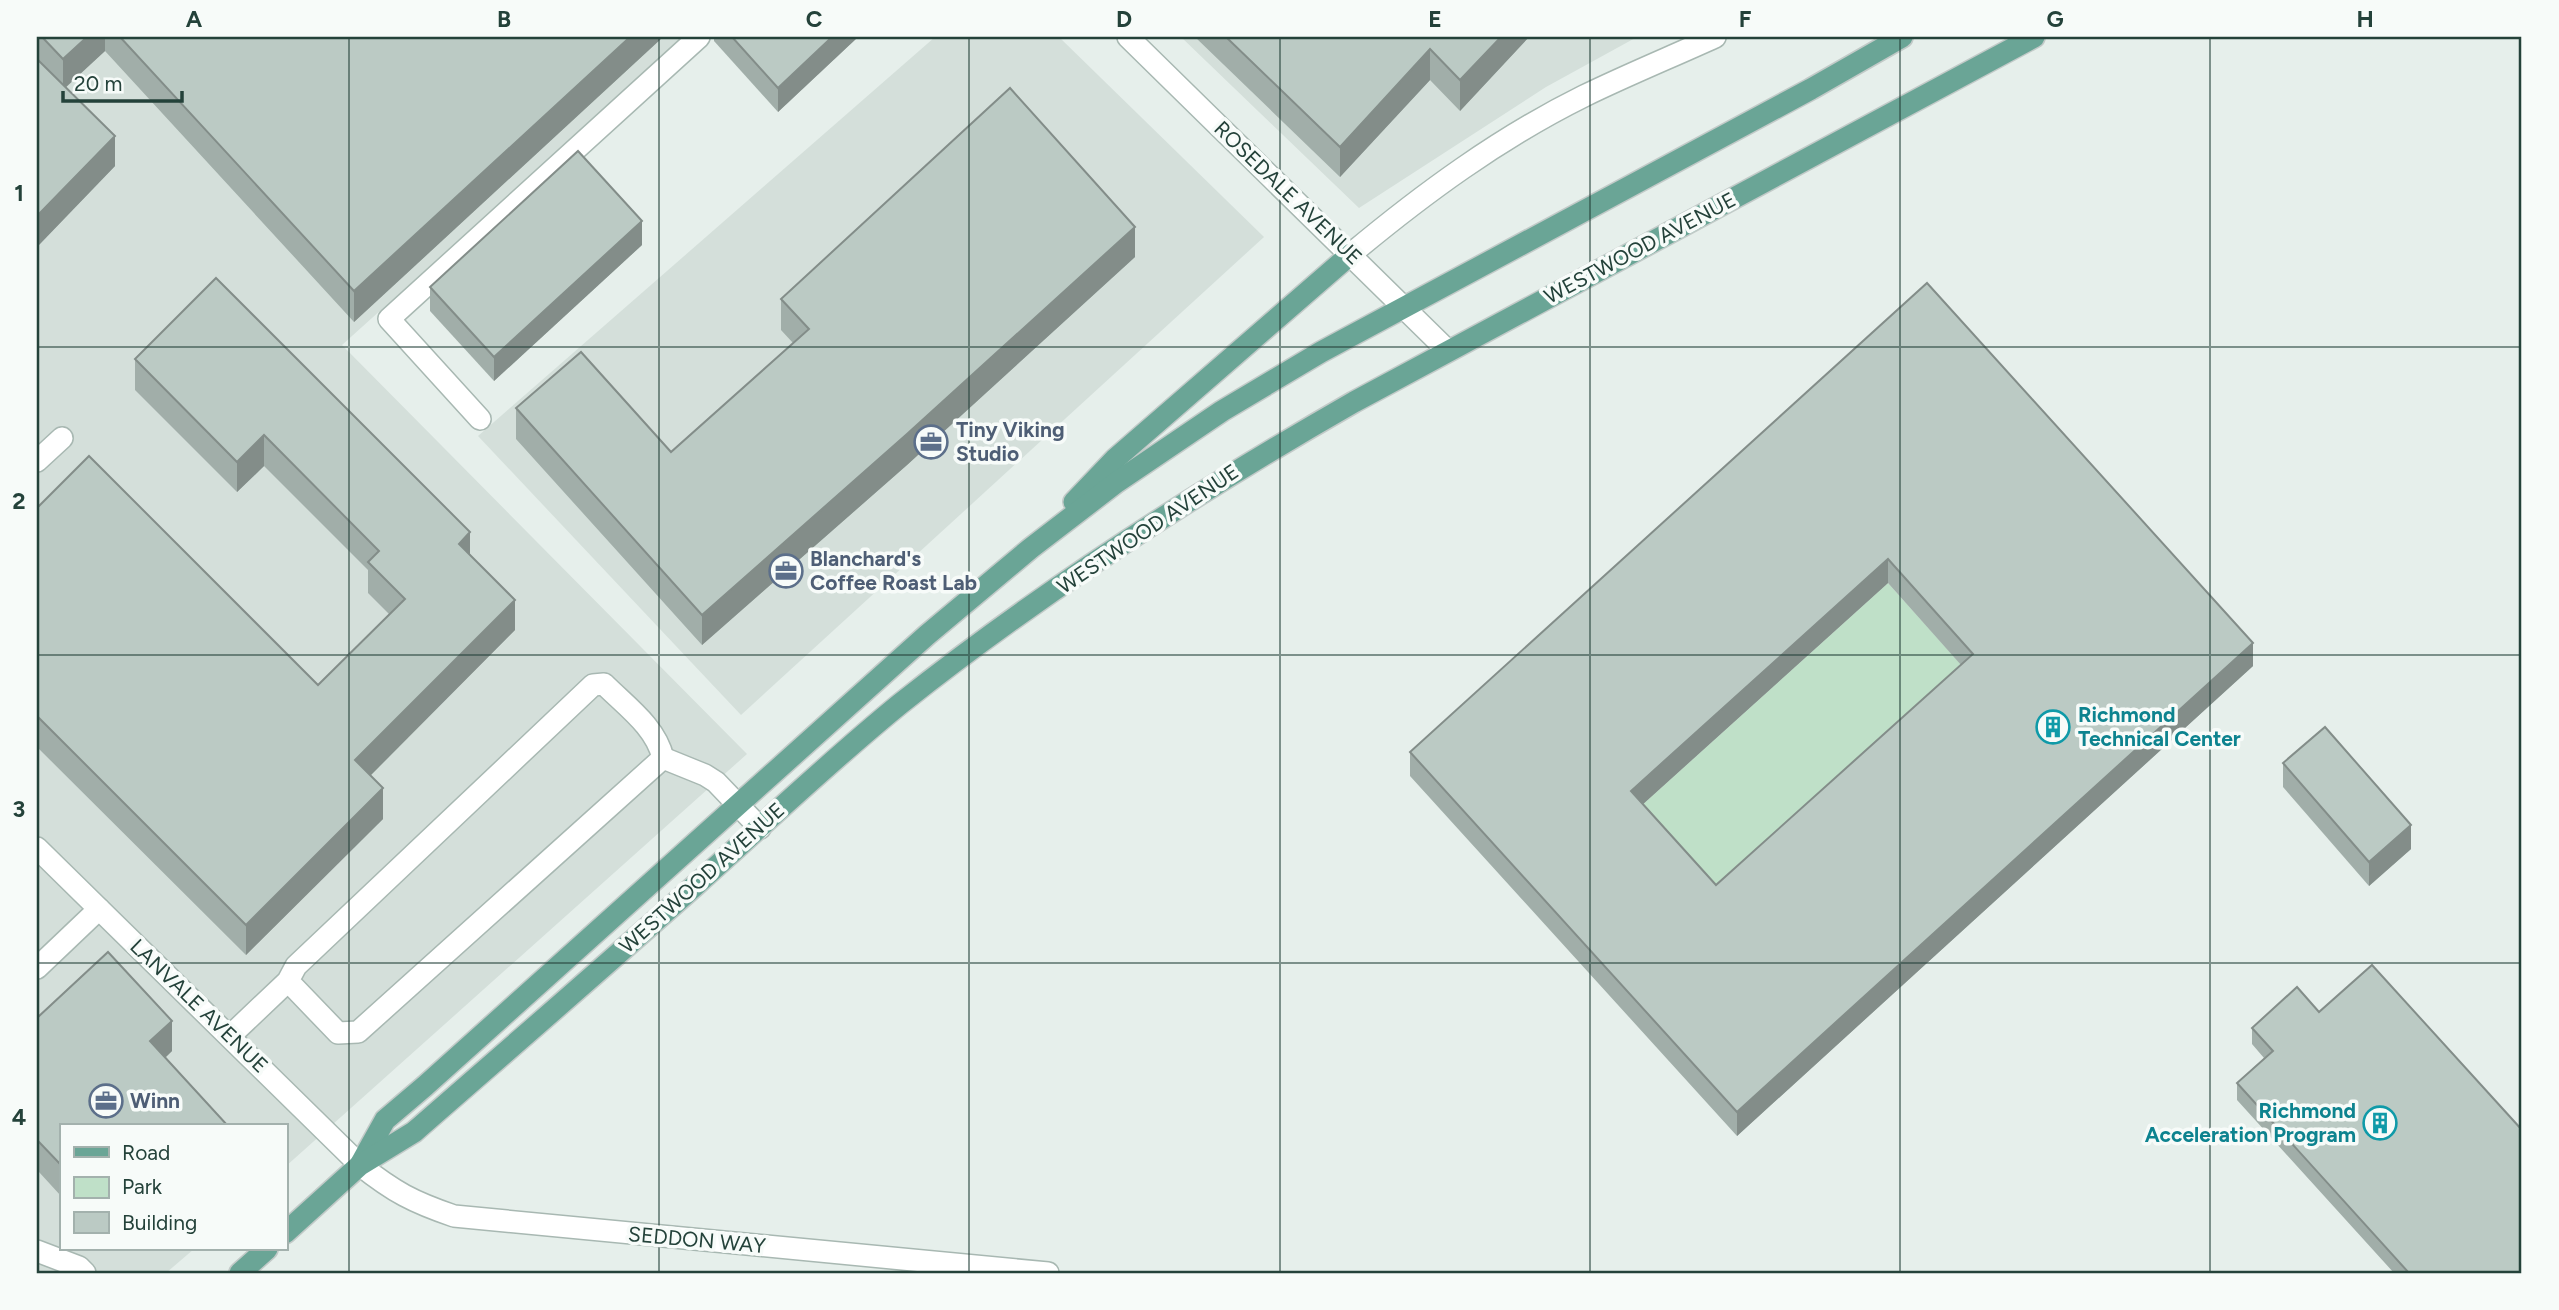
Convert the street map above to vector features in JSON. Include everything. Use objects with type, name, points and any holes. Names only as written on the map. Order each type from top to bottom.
[{"type":"main road","name":"WESTWOOD AVENUE","points":[[360,1165],[384,1120],[916,644],[1031,548],[1117,482],[1222,411],[1321,352],[1902,37]]},
{"type":"main road","name":"WESTWOOD AVENUE","points":[[287,1231],[360,1165],[414,1132],[760,828],[849,746],[902,703],[1064,585],[1252,460],[1447,350],[2034,37]]},
{"type":"main road","points":[[1031,548],[1115,459],[1351,254]]},
{"type":"main road","points":[[240,1273],[266,1250]]},
{"type":"street","points":[[480,419],[389,319],[699,37]]},
{"type":"street","name":"ROSEDALE AVENUE","points":[[1128,37],[1447,350]]},
{"type":"street","points":[[1351,254],[1426,193],[1511,137],[1583,96],[1714,37]]},
{"type":"street","points":[[37,461],[62,438]]},
{"type":"street","points":[[230,1037],[288,981],[296,966],[593,685],[604,684],[652,732],[660,744],[663,758]]},
{"type":"street","points":[[663,758],[705,775],[760,828]]},
{"type":"street","points":[[288,981],[338,1033],[358,1032],[663,758]]},
{"type":"street","name":"LANVALE AVENUE","points":[[37,848],[360,1165]]},
{"type":"street","points":[[37,968],[99,909]]},
{"type":"street","name":"SEDDON WAY","points":[[360,1165],[393,1191],[423,1206],[454,1216],[1048,1273]]},
{"type":"street","points":[[37,1251],[79,1267],[85,1273]]},
{"type":"shaded area","points":[[37,37],[684,37],[342,345],[747,754],[287,1165],[287,1124],[60,1124],[60,1250],[193,1250],[166,1273],[37,1273]]},
{"type":"shaded area","points":[[935,37],[1059,37],[1264,237],[741,715],[478,436]]},
{"type":"shaded area","points":[[1181,37],[1637,37],[1546,87],[1359,208]]},
{"type":"green space","points":[[1888,583],[1973,678],[1716,909],[1631,815]]},
{"type":"building","points":[[42,37],[87,37],[63,59]]},
{"type":"building","points":[[120,37],[630,37],[354,291]]},
{"type":"building","points":[[732,37],[832,37],[778,88]]},
{"type":"building","points":[[1226,37],[1501,37],[1460,80],[1430,49],[1340,147]]},
{"type":"building","points":[[37,59],[115,136],[37,216]]},
{"type":"building","points":[[1010,88],[1135,227],[702,615],[516,408],[581,352],[671,452],[809,329],[781,299]]},
{"type":"building","points":[[578,151],[642,221],[494,357],[430,287]]},
{"type":"building","points":[[216,278],[470,532],[459,544],[515,600],[355,760],[383,788],[246,925],[37,716],[37,508],[89,456],[318,685],[405,599],[368,562],[379,551],[264,435],[237,462],[135,359]]},
{"type":"building","name":"Richmond Technical Center","points":[[1927,283],[2253,643],[1737,1112],[1410,752]],"holes":[[[1888,559],[1973,654],[1716,885],[1631,791]]]},
{"type":"building","points":[[2325,727],[2411,825],[2369,862],[2283,763]]},
{"type":"building","points":[[108,952],[172,1021],[150,1041],[226,1124],[60,1124],[60,1164],[39,1142],[37,1144],[37,1018]]},
{"type":"building","name":"Richmond Acceleration Program","points":[[2372,965],[2522,1130],[2522,1273],[2409,1273],[2237,1083],[2273,1051],[2252,1028],[2297,987],[2319,1012]]},
{"type":"place","name":"Tiny Viking Studio","points":[[931,442]]},
{"type":"place","name":"Blanchard's Coffee Roast Lab","points":[[786,571]]},
{"type":"place","name":"Richmond Technical Center","points":[[2053,727]]},
{"type":"place","name":"Winn","points":[[106,1101]]},
{"type":"place","name":"Richmond Acceleration Program","points":[[2380,1123]]}]
